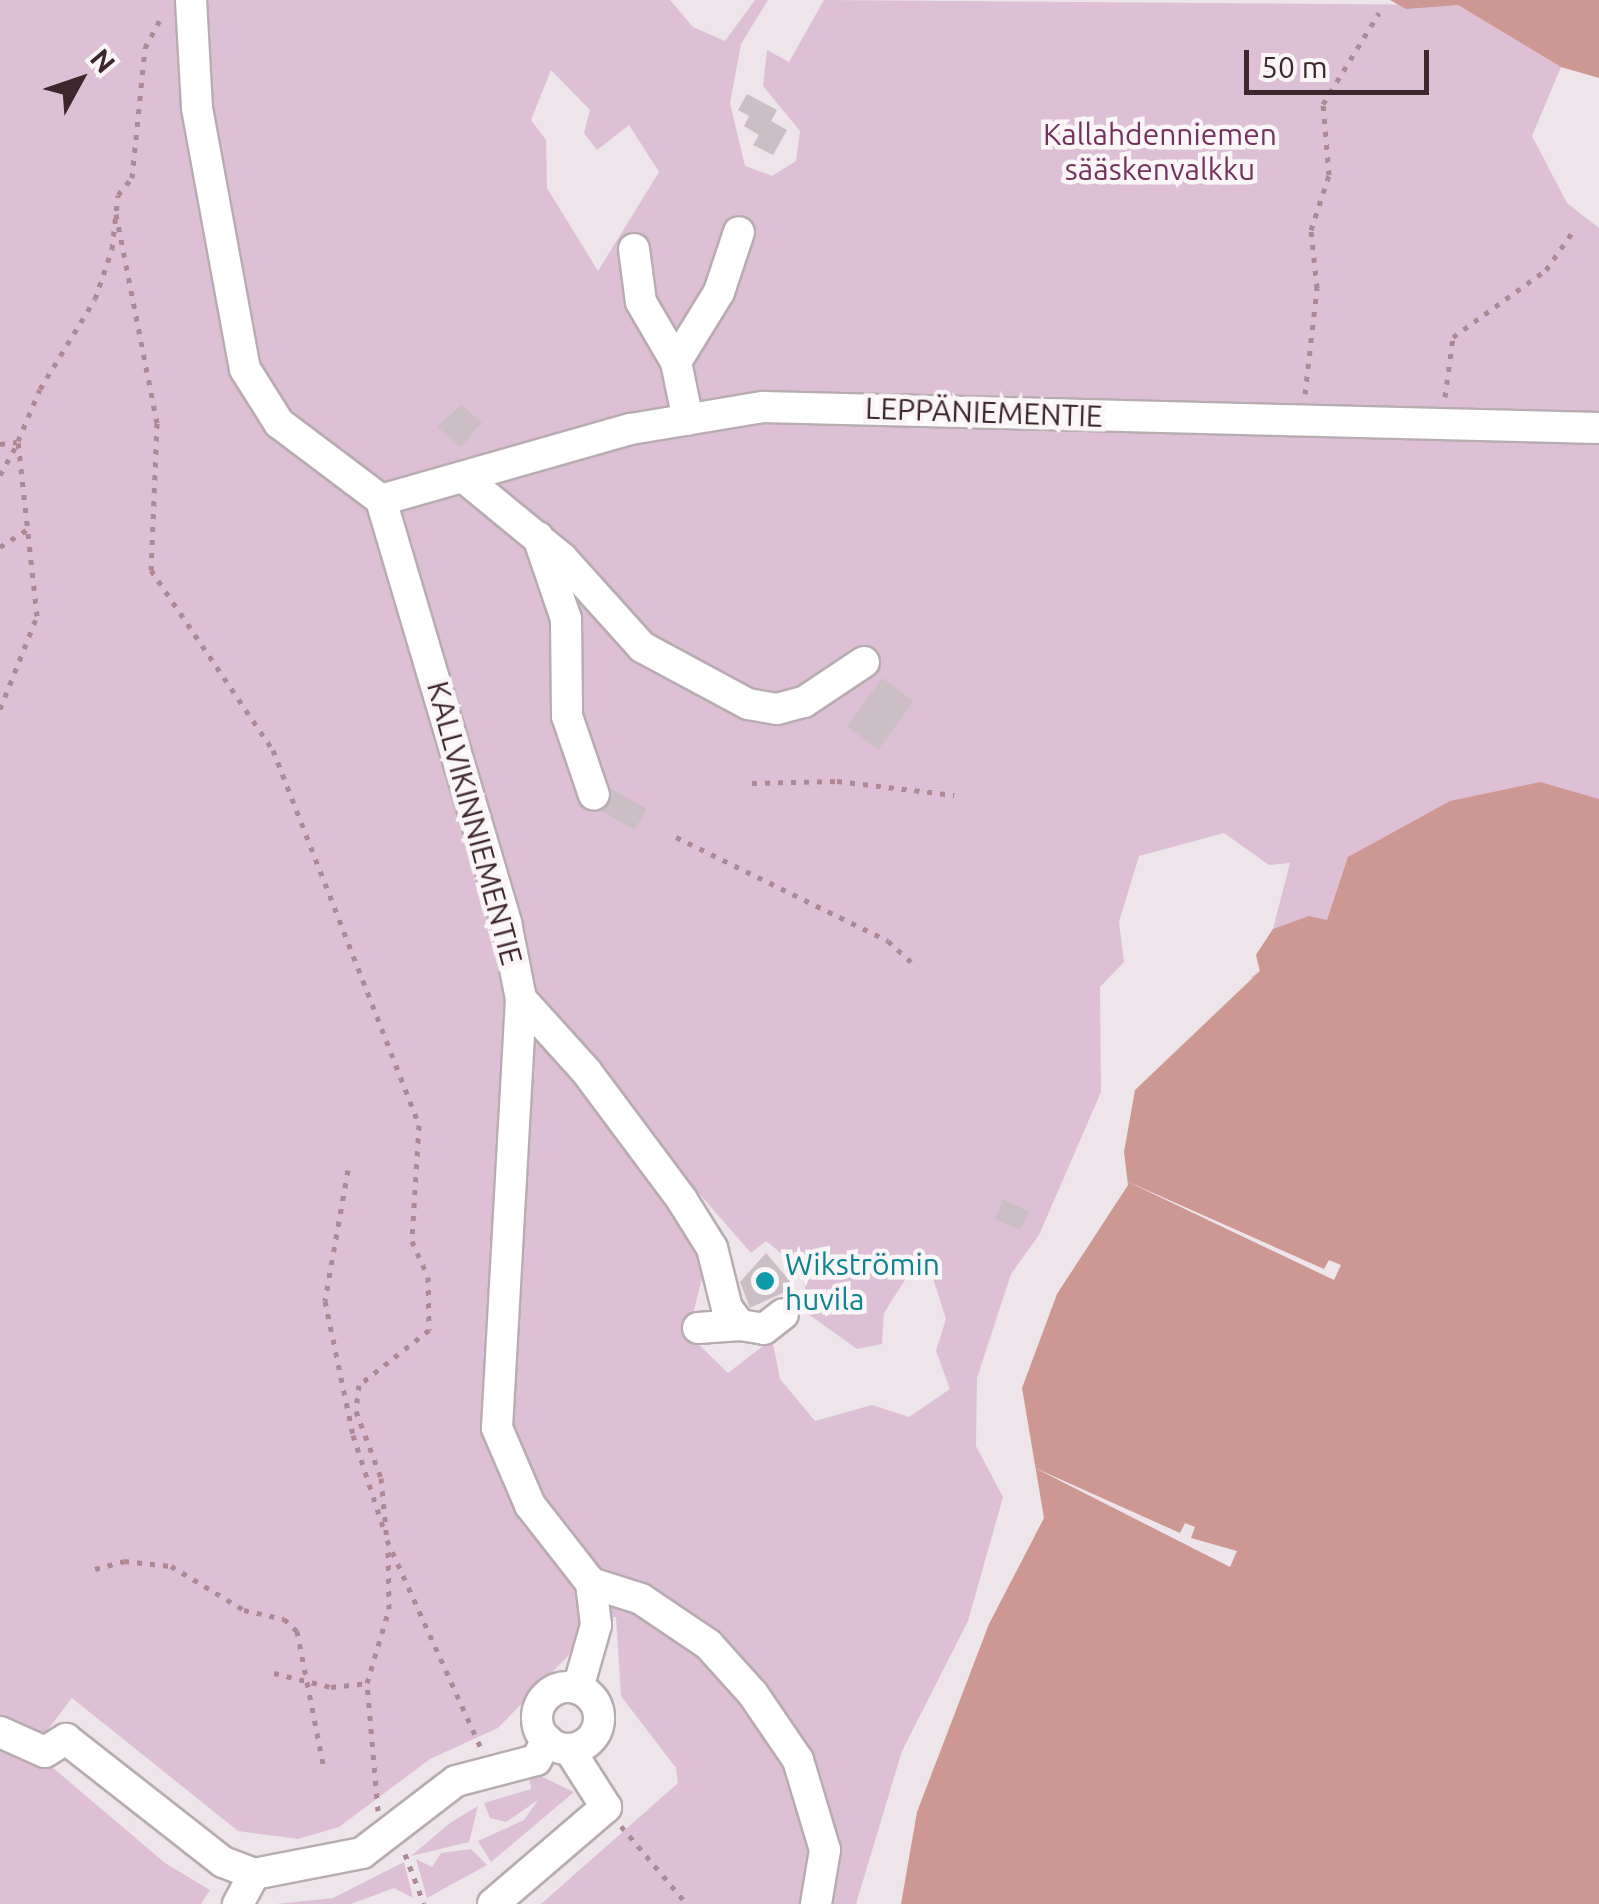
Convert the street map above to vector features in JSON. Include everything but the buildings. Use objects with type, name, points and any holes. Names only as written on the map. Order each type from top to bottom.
[{"type":"street","points":[[191,0],[197,108],[245,369],[279,423],[381,500]]},
{"type":"street","points":[[676,362],[718,292],[739,232]]},
{"type":"street","points":[[634,249],[641,302],[676,362],[688,420]]},
{"type":"street","name":"LEPPÄNIEMENTIE","points":[[381,500],[467,480],[631,430],[763,406],[1599,428]]},
{"type":"street","points":[[467,480],[538,537],[642,647],[748,704],[777,709],[804,702],[864,662]]},
{"type":"street","name":"KALLVIKINNIEMENTIE","points":[[381,500],[496,886],[521,999],[497,1428],[530,1505],[591,1584]]},
{"type":"street","points":[[538,537],[566,619],[566,716],[594,794]]},
{"type":"street","points":[[521,999],[617,1109],[682,1200],[712,1248],[727,1308],[740,1325]]},
{"type":"street","points":[[698,1328],[740,1325],[764,1329],[783,1314]]},
{"type":"street","points":[[578,1688],[596,1624],[591,1584],[640,1599],[708,1644],[753,1694],[798,1760],[820,1832],[826,1873],[816,1904]]},
{"type":"street","points":[[0,1732],[52,1749],[66,1739],[223,1862],[254,1874],[362,1853],[456,1781],[490,1768],[536,1760],[558,1744],[590,1739],[599,1720],[593,1699],[578,1688],[554,1689],[539,1704],[537,1726],[558,1744],[606,1807],[493,1904]]},
{"type":"street","points":[[238,1904],[254,1874]]},
{"type":"path","points":[[0,475],[40,388],[95,299],[116,214],[132,178],[145,48],[168,0]]},
{"type":"path","points":[[1289,421],[1305,394],[1312,356],[1311,230],[1329,175],[1323,104],[1379,13]]},
{"type":"path","points":[[116,214],[156,423],[151,570],[273,750],[420,1125],[412,1241],[428,1277],[429,1330],[359,1385],[356,1411],[382,1478],[387,1540],[389,1609],[367,1684],[374,1802]]},
{"type":"path","points":[[1444,426],[1452,337],[1546,270],[1576,227]]},
{"type":"path","points":[[0,444],[18,441]]},
{"type":"path","points":[[0,709],[37,616],[31,527],[18,441]]},
{"type":"path","points":[[0,547],[31,527]]},
{"type":"path","points":[[752,783],[837,782],[954,795]]},
{"type":"path","points":[[676,837],[888,941],[911,962]]},
{"type":"path","points":[[348,1170],[325,1300],[353,1435],[387,1540],[490,1768]]},
{"type":"path","points":[[95,1569],[124,1561],[170,1566],[244,1610],[284,1619],[296,1631],[324,1769]]},
{"type":"path","points":[[274,1673],[367,1684]]},
{"type":"path","points":[[634,1844],[687,1904]]},
{"type":"green space","name":"Kallahdenniemen sääskenvalkku","points":[[0,0],[670,0],[693,27],[725,41],[755,0],[768,0],[741,44],[730,103],[745,166],[772,176],[796,161],[800,131],[763,86],[767,50],[789,62],[824,0],[1458,5],[1561,67],[1532,136],[1567,203],[1599,228],[1599,963],[1292,1026],[1251,977],[1260,971],[1256,955],[1273,929],[1290,863],[1269,865],[1224,833],[1139,856],[1119,922],[1124,962],[1100,987],[1101,1092],[1039,1235],[1011,1274],[977,1378],[976,1446],[1003,1497],[968,1621],[902,1751],[856,1904],[541,1904],[678,1783],[676,1768],[621,1696],[616,1617],[584,1620],[568,1656],[498,1728],[430,1759],[339,1827],[298,1839],[238,1831],[72,1698],[32,1750],[165,1863],[210,1890],[201,1904],[0,1904]],"holes":[[[551,70],[590,110],[584,133],[597,150],[629,125],[659,172],[598,271],[547,188],[546,140],[531,120]],[[675,1166],[751,1253],[766,1241],[804,1272],[807,1313],[857,1349],[882,1344],[884,1313],[915,1264],[932,1275],[946,1319],[936,1351],[950,1389],[909,1417],[872,1405],[815,1421],[780,1379],[772,1339],[728,1373],[688,1334],[705,1266]]]},
{"type":"green space","points":[[528,1770],[574,1792],[491,1862],[478,1841],[524,1820],[538,1800],[506,1822],[490,1818],[484,1803],[531,1789]]},
{"type":"green space","points":[[478,1806],[469,1842],[411,1856],[450,1823]]},
{"type":"green space","points":[[471,1849],[487,1865],[427,1898],[416,1859],[432,1867],[441,1853]]},
{"type":"green space","points":[[404,1862],[413,1898],[394,1888],[351,1904],[276,1904],[333,1898]]},
{"type":"shaded area","points":[[1390,0],[1599,0],[1599,78],[1561,67],[1458,5],[1406,9]]},
{"type":"shaded area","points":[[1540,782],[1599,799],[1599,1904],[901,1904],[917,1812],[989,1624],[1044,1518],[1022,1388],[1057,1294],[1128,1185],[1124,1152],[1135,1090],[1260,971],[1256,955],[1273,929],[1309,916],[1327,920],[1348,857],[1450,801]]},
{"type":"pier","points":[[1124,1180],[1324,1269],[1329,1260],[1341,1265],[1334,1280]]},
{"type":"pier","points":[[1033,1467],[1180,1533],[1185,1523],[1195,1527],[1191,1538],[1237,1551],[1230,1567]]},
{"type":"place","name":"Wikströmin huvila","points":[[765,1281]]}]
